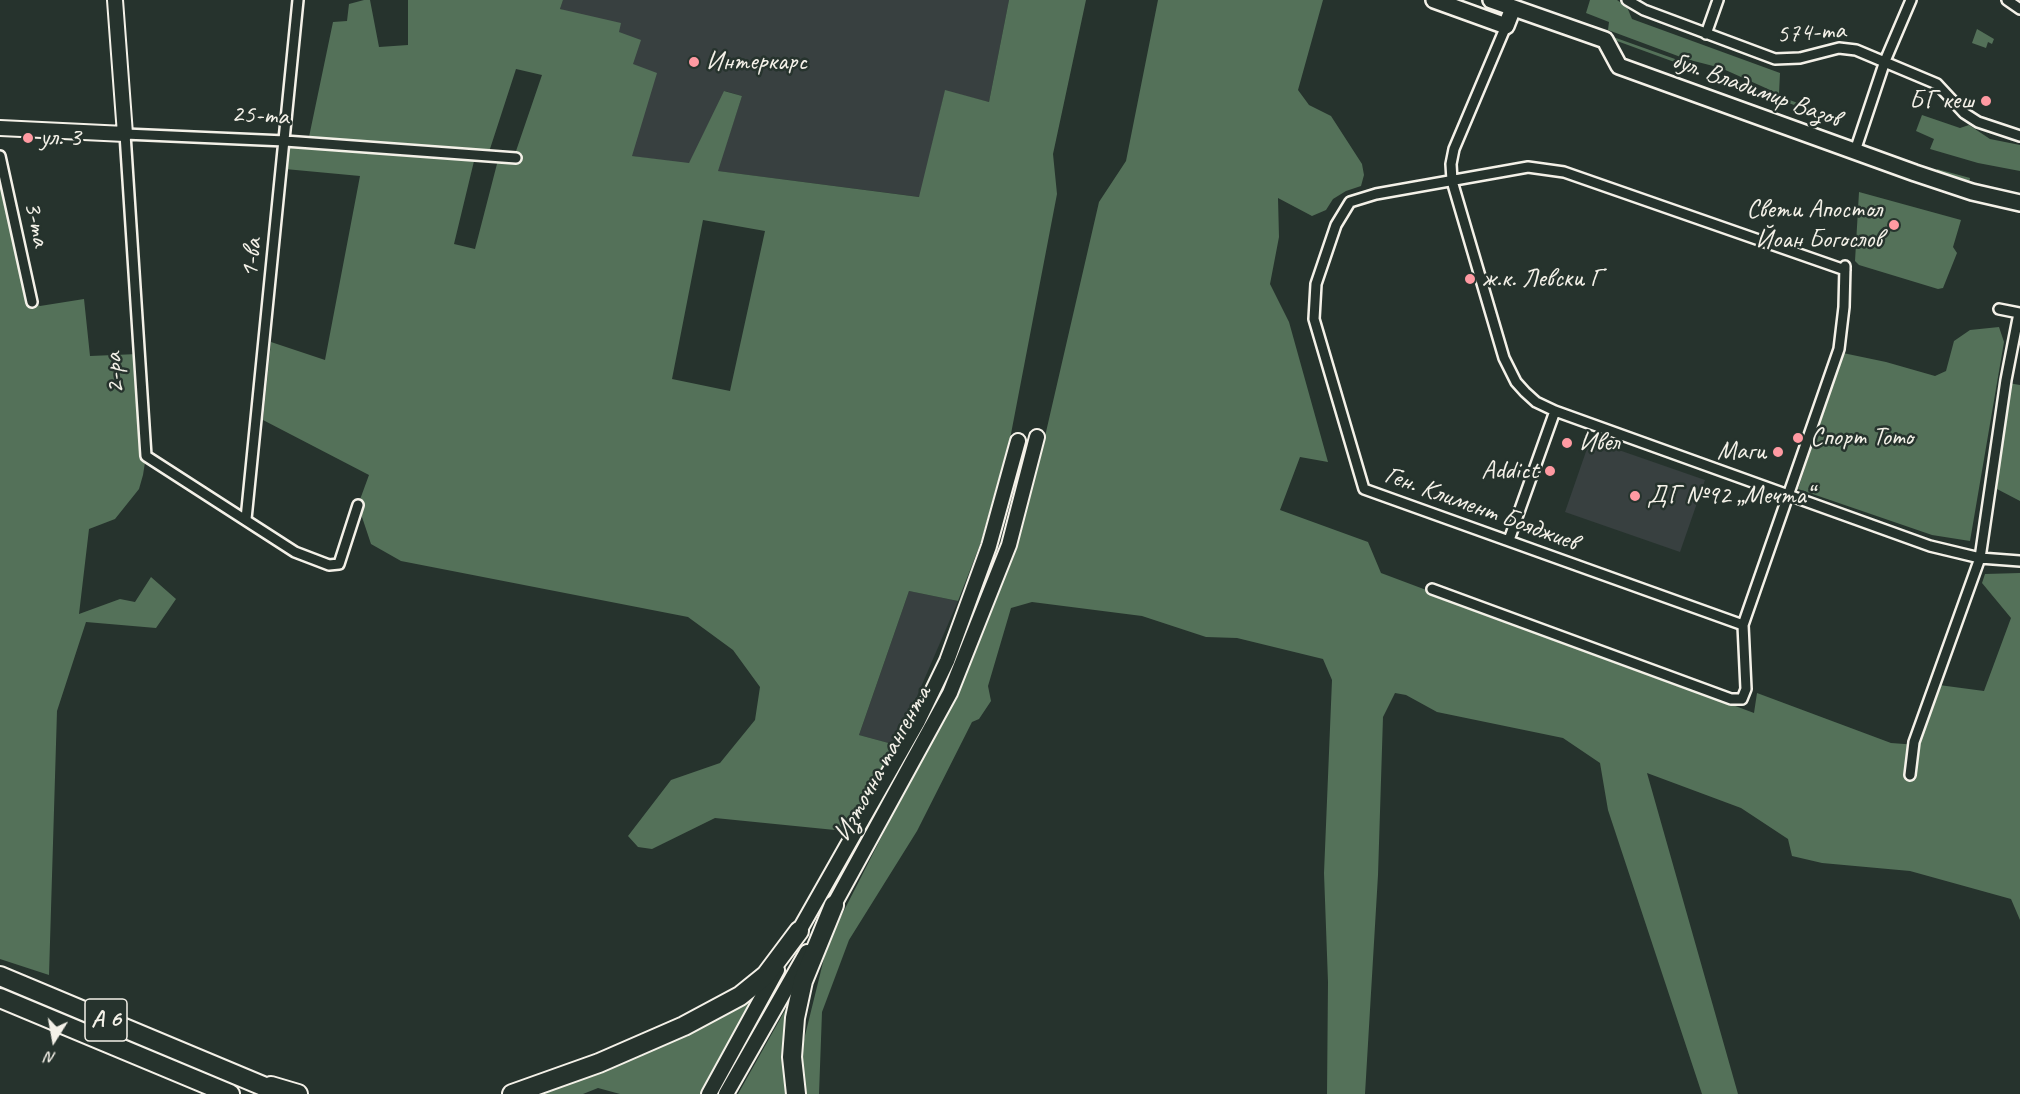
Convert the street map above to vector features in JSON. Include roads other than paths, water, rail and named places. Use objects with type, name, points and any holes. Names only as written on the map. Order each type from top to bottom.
[{"type":"highway","points":[[796,1094],[792,1057],[795,1018],[803,981],[834,905]]},
{"type":"highway","points":[[512,1094],[599,1064],[684,1026],[740,996],[766,975],[799,931]]},
{"type":"highway","name":"A 6","points":[[0,976],[282,1094]]},
{"type":"highway","name":"A 6","points":[[0,998],[227,1094]]},
{"type":"highway","points":[[213,1065],[298,1094]]},
{"type":"main road","points":[[1434,0],[1506,26],[1514,4]]},
{"type":"main road","name":"бул. Владимир Вазов","points":[[1491,0],[1514,4],[1605,40],[1619,66],[1972,192],[2020,203]]},
{"type":"street","name":"2-ра","points":[[115,0],[146,456],[295,552],[329,565],[339,564],[358,505]]},
{"type":"street","name":"1-ва","points":[[246,519],[298,0]]},
{"type":"street","name":"574-та","points":[[1627,0],[1644,10],[1775,59],[1800,58],[1847,48],[1885,61],[1936,84],[1964,113],[1978,122],[2020,136]]},
{"type":"street","points":[[1706,33],[1718,0]]},
{"type":"street","points":[[1855,151],[1885,61],[1911,0]]},
{"type":"street","points":[[2007,0],[2020,9]]},
{"type":"street","points":[[1506,26],[1452,155],[1452,181],[1510,371],[1525,392],[1536,402],[1556,411],[1930,546],[1980,558],[2020,561]]},
{"type":"street","name":"25-та","points":[[0,128],[285,141],[516,158]]},
{"type":"street","name":"3-та","points":[[0,156],[32,302]]},
{"type":"street","name":"Ген. Климент Бояджиев","points":[[1743,625],[1364,489],[1314,320],[1316,284],[1344,207],[1359,197],[1528,167],[1564,172],[1845,267],[1845,307],[1839,349],[1789,496]]},
{"type":"street","points":[[1910,775],[1914,742],[1980,558],[2006,380],[2019,312],[1999,309]]},
{"type":"street","points":[[1509,540],[1556,411]]},
{"type":"street","name":"Източна тангента","points":[[726,1094],[834,905],[950,693],[1009,545],[1037,437]]},
{"type":"street","name":"Източна тангента","points":[[709,1094],[889,773],[947,661],[989,546],[1018,441]]},
{"type":"street","points":[[1432,589],[1731,699],[1742,699],[1746,689],[1743,625],[1789,496]]},
{"type":"place","name":"Интеркарс","points":[[694,62]]},
{"type":"place","name":"БГ кеш","points":[[1986,101]]},
{"type":"place","name":"ул. 3","points":[[28,138]]},
{"type":"place","name":"Свети Апостол Йоан Богослов","points":[[1894,225]]},
{"type":"place","name":"ж.к. Левски Г","points":[[1470,279]]},
{"type":"place","name":"Спорт Тото","points":[[1798,438]]},
{"type":"place","name":"Ивел","points":[[1567,443]]},
{"type":"place","name":"Маги","points":[[1778,452]]},
{"type":"place","name":"Addict","points":[[1550,471]]},
{"type":"place","name":"ДГ №92 „Мечта“","points":[[1635,496]]}]
